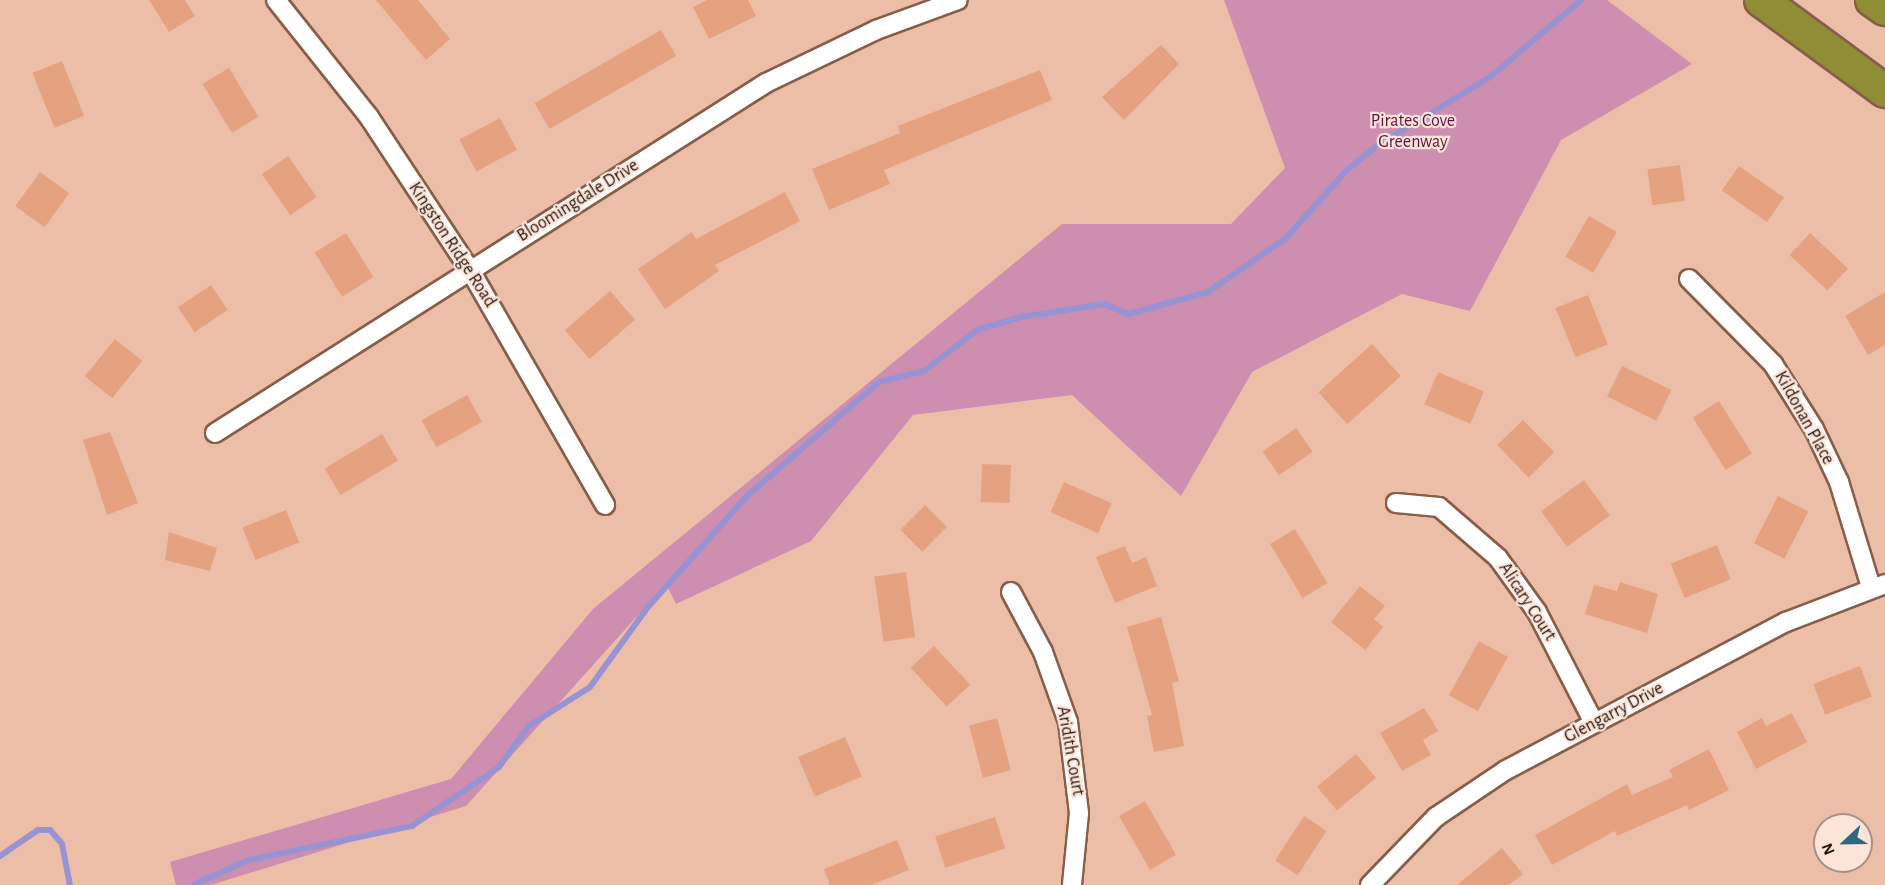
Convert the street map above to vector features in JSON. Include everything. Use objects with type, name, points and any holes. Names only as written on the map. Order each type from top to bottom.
[{"type":"highway","points":[[1761,0],[1885,91]]},
{"type":"highway","points":[[1872,0],[1885,9]]},
{"type":"street","name":"Kingston Ridge Road","points":[[276,0],[369,117],[470,270],[605,505]]},
{"type":"street","name":"Bloomingdale Drive","points":[[215,432],[766,83],[876,30],[958,0]]},
{"type":"street","name":"Kildonan Place","points":[[1689,279],[1773,364],[1814,429],[1839,482],[1878,586]]},
{"type":"street","name":"Alicary Court","points":[[1396,502],[1439,507],[1498,558],[1537,612],[1594,723]]},
{"type":"street","name":"Glengarry Drive","points":[[1370,885],[1455,802],[1594,723],[1786,622],[1878,586]]},
{"type":"street","name":"Aridith Court","points":[[1011,592],[1043,652],[1068,722],[1079,813],[1072,885]]},
{"type":"green space","name":"Pirates Cove Greenway","points":[[1224,0],[1607,0],[1692,64],[1561,140],[1470,311],[1402,294],[1252,372],[1181,496],[1072,395],[913,415],[811,541],[676,604],[666,584],[466,806],[211,885],[176,885],[170,862],[451,779],[593,609],[1062,224],[1231,224],[1285,168]]},
{"type":"building","points":[[149,0],[185,0],[195,16],[169,32]]},
{"type":"building","points":[[376,0],[418,0],[450,39],[426,60]]},
{"type":"building","points":[[707,0],[748,0],[756,16],[709,39],[693,7]]},
{"type":"building","points":[[661,30],[676,56],[550,129],[535,103]]},
{"type":"building","points":[[1161,45],[1179,64],[1124,120],[1102,97]]},
{"type":"building","points":[[62,61],[84,116],[54,128],[32,73]]},
{"type":"building","points":[[229,68],[258,117],[232,133],[202,84]]},
{"type":"building","points":[[1040,70],[1052,100],[884,170],[890,184],[829,210],[812,169],[900,133],[898,126]]},
{"type":"building","points":[[500,118],[517,150],[476,171],[459,140]]},
{"type":"building","points":[[288,156],[317,197],[290,215],[262,174]]},
{"type":"building","points":[[1680,165],[1685,201],[1652,205],[1647,170]]},
{"type":"building","points":[[1739,166],[1784,198],[1767,222],[1722,191]]},
{"type":"building","points":[[40,172],[69,193],[44,227],[15,206]]},
{"type":"building","points":[[785,192],[800,221],[715,265],[719,271],[665,309],[638,269],[692,232],[696,239]]},
{"type":"building","points":[[1589,216],[1617,232],[1593,273],[1566,257]]},
{"type":"building","points":[[346,233],[374,277],[342,297],[315,253]]},
{"type":"building","points":[[1810,233],[1848,268],[1828,290],[1790,255]]},
{"type":"building","points":[[211,285],[228,310],[195,332],[178,307]]},
{"type":"building","points":[[610,291],[635,320],[590,359],[565,330]]},
{"type":"building","points":[[1885,292],[1885,345],[1868,355],[1845,316]]},
{"type":"building","points":[[1588,295],[1608,344],[1575,357],[1556,308]]},
{"type":"building","points":[[115,339],[142,361],[112,398],[85,376]]},
{"type":"building","points":[[1372,344],[1401,376],[1347,424],[1318,392]]},
{"type":"building","points":[[1622,366],[1671,390],[1657,421],[1607,397]]},
{"type":"building","points":[[1438,372],[1484,392],[1470,424],[1424,404]]},
{"type":"building","points":[[467,395],[482,422],[437,447],[422,420]]},
{"type":"building","points":[[1719,401],[1752,454],[1726,470],[1693,417]]},
{"type":"building","points":[[1523,420],[1554,452],[1528,477],[1497,445]]},
{"type":"building","points":[[1296,428],[1313,452],[1279,475],[1262,452]]},
{"type":"building","points":[[110,432],[138,503],[107,515],[83,440]]},
{"type":"building","points":[[382,434],[398,461],[341,495],[325,469]]},
{"type":"building","points":[[982,464],[1011,465],[1010,503],[981,502]]},
{"type":"building","points":[[1584,480],[1610,516],[1567,547],[1541,511]]},
{"type":"building","points":[[1064,482],[1112,503],[1098,533],[1051,512]]},
{"type":"building","points":[[1778,496],[1808,511],[1784,559],[1754,543]]},
{"type":"building","points":[[925,505],[947,527],[922,552],[900,530]]},
{"type":"building","points":[[286,510],[299,542],[256,560],[242,528]]},
{"type":"building","points":[[1295,529],[1327,583],[1303,598],[1270,544]]},
{"type":"building","points":[[169,532],[217,548],[210,571],[165,560]]},
{"type":"building","points":[[1717,545],[1731,579],[1685,598],[1671,564]]},
{"type":"building","points":[[1125,546],[1132,563],[1146,557],[1157,586],[1115,603],[1096,557]]},
{"type":"building","points":[[906,572],[915,637],[883,642],[874,576]]},
{"type":"building","points":[[1620,582],[1658,594],[1647,633],[1585,614],[1594,585],[1617,591]]},
{"type":"building","points":[[1360,586],[1385,606],[1374,619],[1383,627],[1365,650],[1331,622]]},
{"type":"building","points":[[1161,617],[1179,681],[1172,683],[1184,746],[1154,752],[1147,716],[1152,715],[1127,627]]},
{"type":"building","points":[[1479,641],[1508,657],[1478,711],[1449,695]]},
{"type":"building","points":[[934,646],[970,685],[947,707],[911,668]]},
{"type":"building","points":[[1860,666],[1872,697],[1825,715],[1813,684]]},
{"type":"building","points":[[1424,708],[1438,731],[1423,740],[1431,755],[1402,771],[1380,733]]},
{"type":"building","points":[[1792,713],[1807,742],[1756,769],[1737,732],[1762,718],[1766,726]]},
{"type":"building","points":[[997,718],[1011,770],[983,778],[969,726]]},
{"type":"building","points":[[845,737],[862,777],[815,797],[798,757]]},
{"type":"building","points":[[1709,749],[1729,790],[1689,810],[1687,805],[1617,836],[1615,831],[1552,865],[1535,835],[1627,784],[1632,795],[1673,777],[1669,770]]},
{"type":"building","points":[[1356,754],[1376,778],[1337,811],[1317,787]]},
{"type":"building","points":[[1145,801],[1176,855],[1150,870],[1119,816]]},
{"type":"building","points":[[1304,816],[1327,831],[1298,875],[1275,860]]},
{"type":"building","points":[[995,817],[1005,848],[945,868],[935,836]]},
{"type":"building","points":[[897,840],[909,870],[871,885],[830,885],[824,869]]},
{"type":"building","points":[[1502,848],[1523,874],[1509,885],[1457,885]]},
{"type":"waterway","points":[[193,885],[249,860],[412,826],[499,767],[529,726],[590,687],[648,607],[747,496],[879,382],[924,371],[977,330],[1021,317],[1104,304],[1129,314],[1208,292],[1285,239],[1347,170],[1377,146],[1490,77],[1581,0]]},
{"type":"waterway","points":[[0,856],[38,830],[50,830],[62,844],[70,885]]}]
